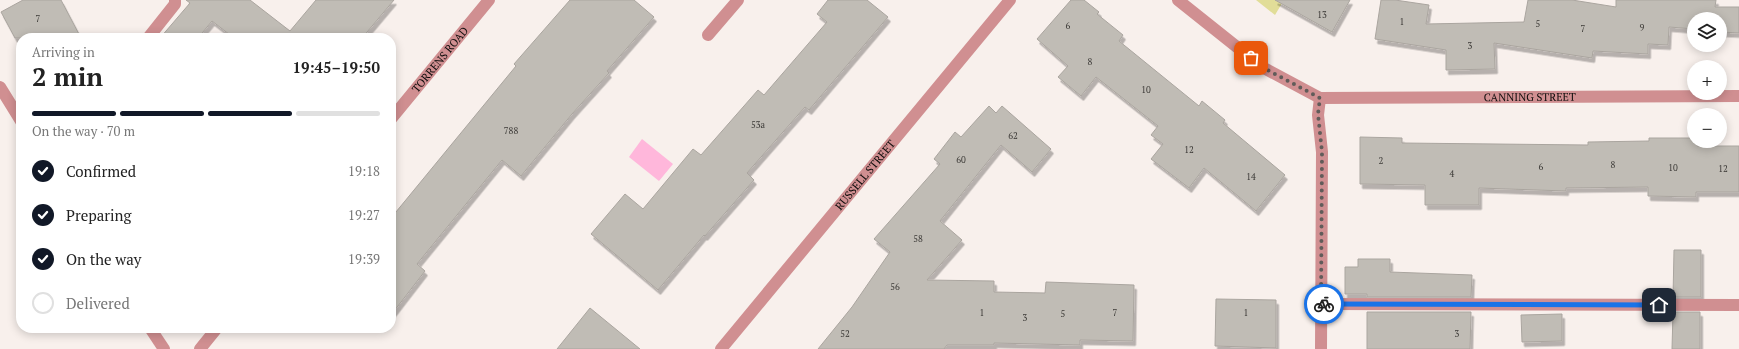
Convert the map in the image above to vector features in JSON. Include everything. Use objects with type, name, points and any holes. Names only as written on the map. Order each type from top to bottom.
[{"type":"street","points":[[152,33],[175,4],[175,0]]},
{"type":"street","name":"TORRENS ROAD","points":[[396,112],[489,0]]},
{"type":"street","points":[[708,36],[738,0]]},
{"type":"street","name":"RUSSELL STREET","points":[[721,349],[1010,0]]},
{"type":"street","points":[[1178,0],[1262,67],[1320,98],[1318,114],[1322,152],[1321,349]]},
{"type":"street","points":[[0,87],[16,113]]},
{"type":"street","name":"CANNING STREET","points":[[1320,98],[1739,96]]},
{"type":"street","points":[[1321,304],[1739,305]]},
{"type":"street","points":[[153,333],[164,349]]},
{"type":"street","points":[[200,349],[213,333]]},
{"type":"shaded area","points":[[1256,0],[1284,0],[1275,15]]},
{"type":"shaded area","points":[[642,139],[673,164],[659,181],[629,157]]},
{"type":"building","points":[[23,0],[61,0],[78,33],[16,33],[15,38],[1,12]]},
{"type":"building","points":[[186,0],[250,0],[290,31],[316,0],[394,0],[366,33],[228,33],[212,21],[202,33],[164,33],[190,3]]},
{"type":"building","points":[[570,0],[634,0],[654,17],[607,71],[609,73],[572,114],[521,176],[502,160],[417,264],[425,271],[396,309],[396,212],[516,66],[514,64]]},
{"type":"building","points":[[828,0],[867,0],[888,17],[809,110],[805,107],[747,173],[754,180],[705,236],[704,235],[658,290],[591,234],[625,194],[643,209],[693,149],[701,155],[758,90],[764,95],[827,22],[817,14]]},
{"type":"building","points":[[1071,0],[1084,0],[1099,12],[1097,14],[1123,35],[1119,41],[1199,106],[1202,101],[1225,120],[1223,123],[1285,175],[1256,211],[1204,168],[1189,188],[1151,159],[1163,144],[1151,135],[1158,126],[1096,77],[1081,96],[1058,77],[1068,66],[1037,39]]},
{"type":"building","points":[[1275,0],[1350,0],[1332,32]]},
{"type":"building","points":[[1381,0],[1395,0],[1429,5],[1426,24],[1524,22],[1528,0],[1572,0],[1616,7],[1616,0],[1716,0],[1715,7],[1739,7],[1739,33],[1727,32],[1727,12],[1687,12],[1687,28],[1669,27],[1668,45],[1648,44],[1648,54],[1593,51],[1592,58],[1494,43],[1495,69],[1446,70],[1446,50],[1375,39]]},
{"type":"building","points":[[989,106],[996,113],[1002,106],[1051,149],[1032,172],[1001,145],[940,221],[962,240],[927,280],[994,281],[994,292],[1045,293],[1046,282],[1134,285],[1133,341],[1080,340],[1080,345],[994,343],[994,345],[947,345],[944,349],[818,349],[852,307],[890,252],[874,239],[940,164],[934,159],[955,132],[961,137]]},
{"type":"building","points":[[1360,137],[1402,138],[1402,143],[1588,145],[1588,142],[1649,141],[1649,138],[1687,138],[1687,148],[1727,148],[1727,146],[1739,146],[1739,192],[1696,192],[1696,197],[1648,196],[1648,187],[1566,188],[1566,191],[1479,188],[1479,205],[1425,205],[1425,185],[1360,184]]},
{"type":"building","points":[[1674,250],[1701,250],[1701,297],[1673,297]]},
{"type":"building","points":[[1358,259],[1390,259],[1390,272],[1472,275],[1471,297],[1367,297],[1367,294],[1345,294],[1345,267],[1358,267]]},
{"type":"building","points":[[1216,299],[1276,300],[1276,348],[1215,346]]},
{"type":"building","points":[[590,308],[640,349],[557,349]]},
{"type":"building","points":[[1367,312],[1471,312],[1470,349],[1367,349]]},
{"type":"building","points":[[1673,312],[1700,312],[1700,349],[1672,349]]},
{"type":"building","points":[[1562,314],[1562,341],[1522,342],[1521,315]]},
{"type":"way so far","points":[[1251,58],[1262,67],[1320,98],[1318,114],[1322,152],[1321,304],[1324,304]]},
{"type":"route","points":[[1324,304],[1659,305]]}]
